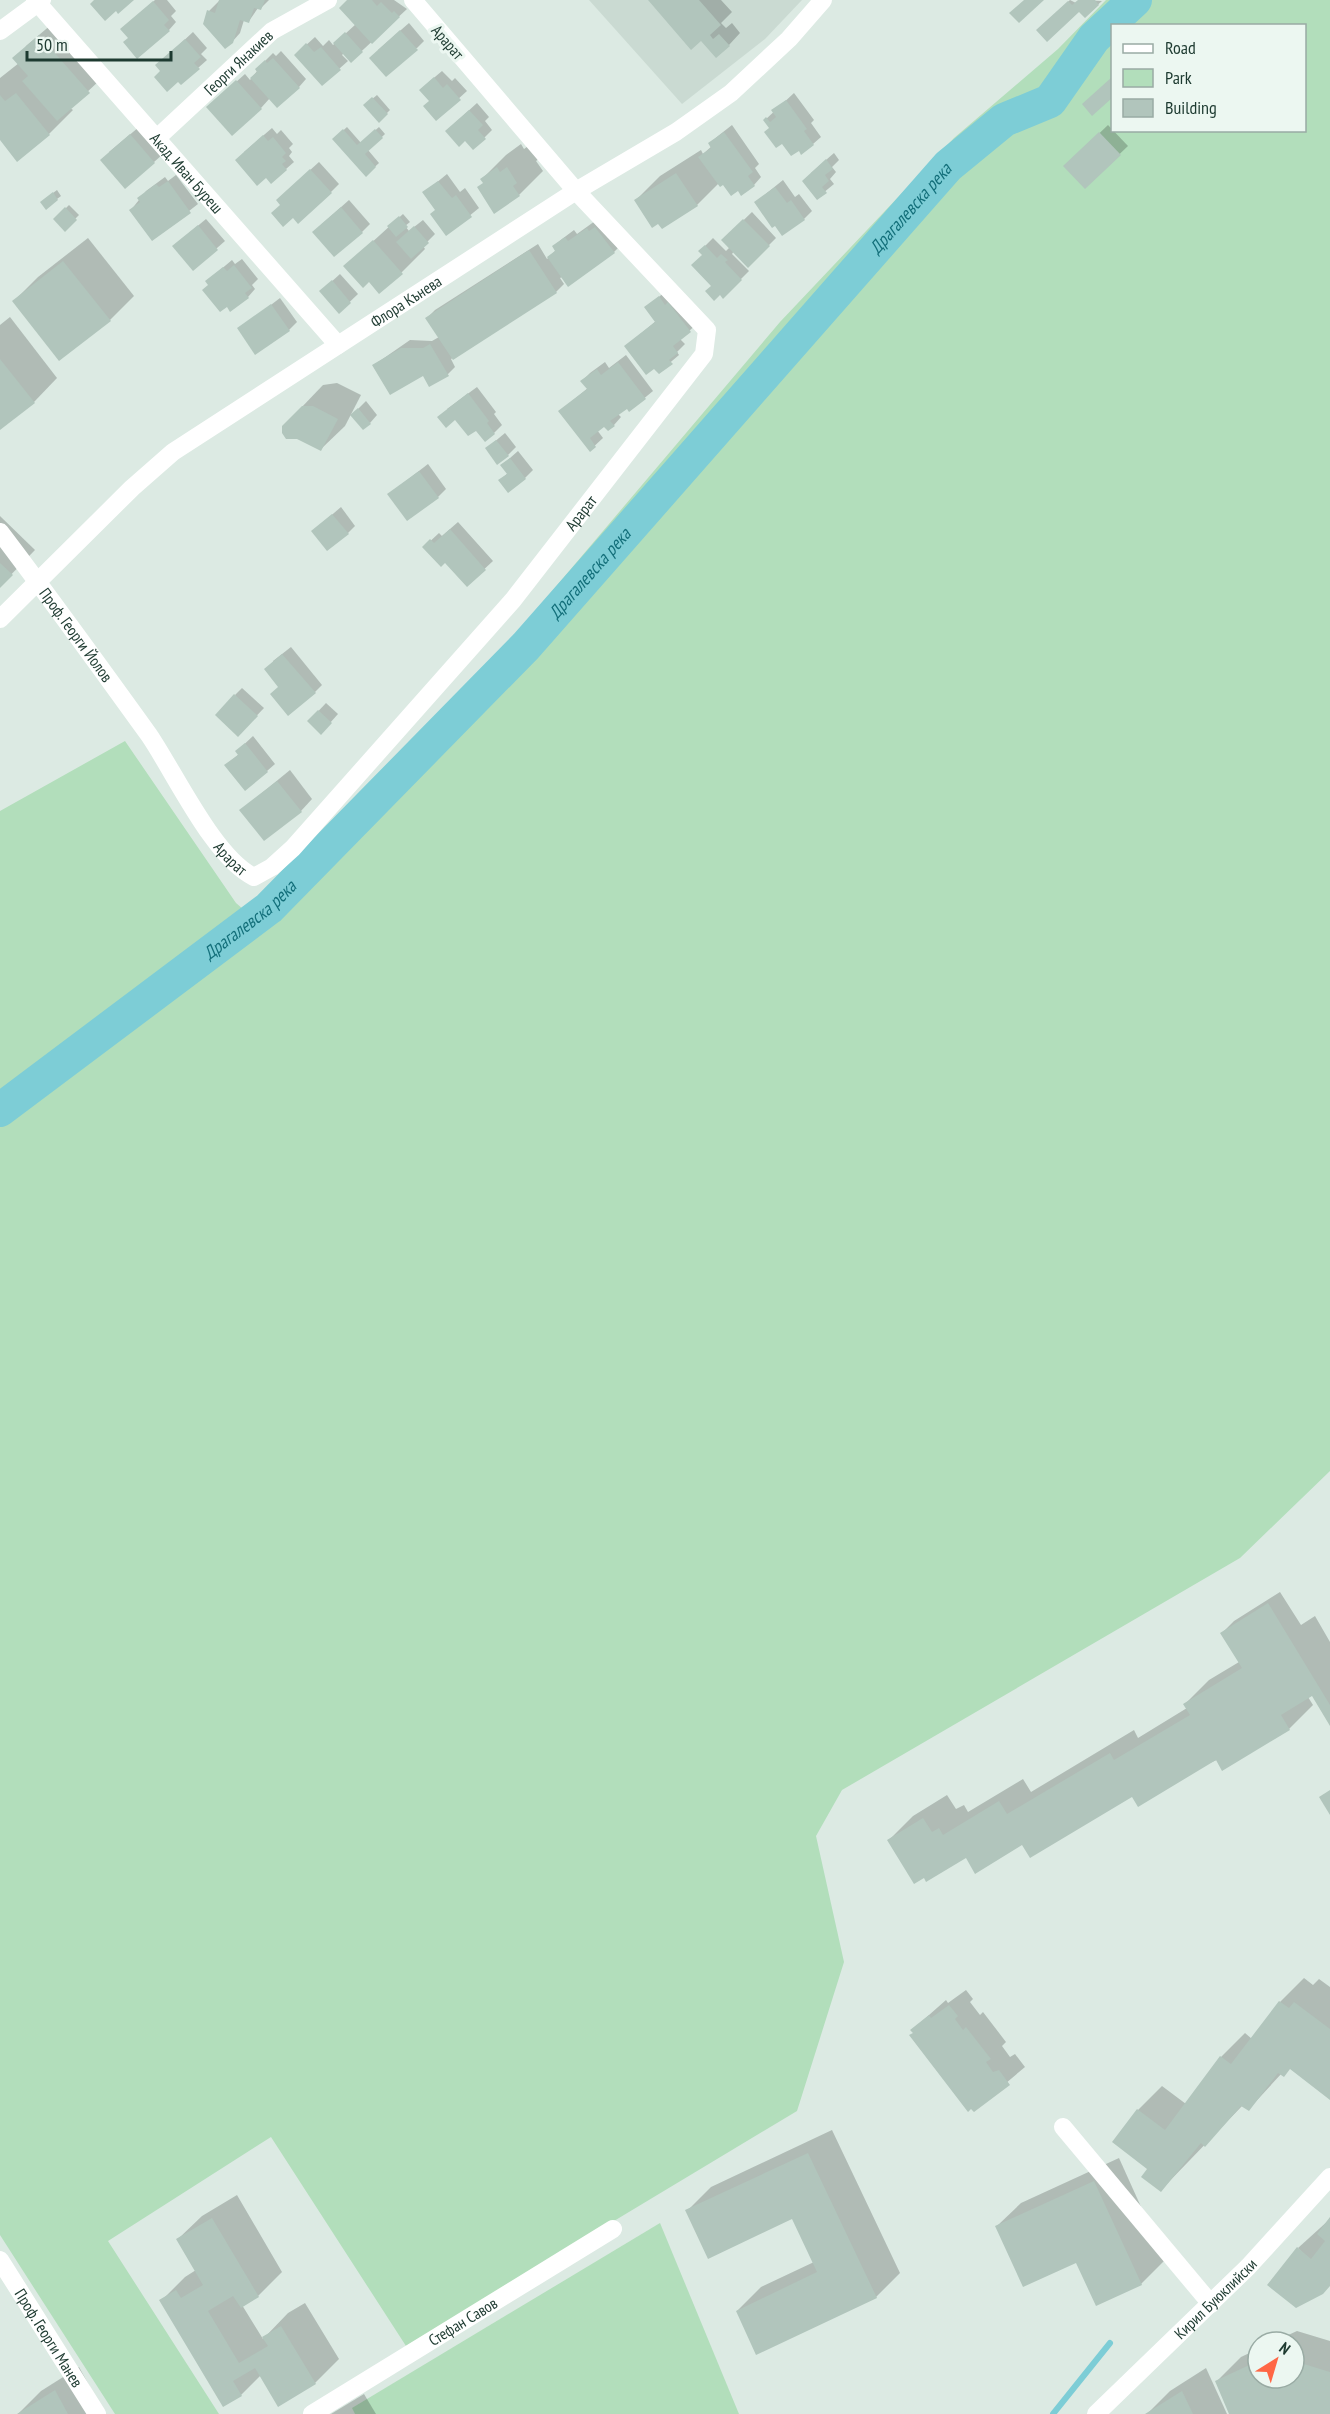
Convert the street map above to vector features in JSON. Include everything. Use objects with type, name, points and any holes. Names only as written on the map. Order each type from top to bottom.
[{"type":"street","name":"Георги Янакиев","points":[[157,138],[272,31],[328,0]]},
{"type":"street","name":"Арарат","points":[[150,738],[219,844],[239,870],[254,877],[272,867],[293,848],[513,600],[704,354],[707,330],[576,191],[412,0]]},
{"type":"street","name":"Флора Кънева","points":[[0,619],[39,583],[132,488],[173,452],[576,191],[676,132],[731,93],[789,39],[823,0]]},
{"type":"street","name":"Акад. Иван Буреш","points":[[38,1],[338,345]]},
{"type":"street","points":[[0,31],[38,1]]},
{"type":"street","name":"Проф. Георги Йолов","points":[[0,532],[150,738]]},
{"type":"street","points":[[1063,2127],[1211,2304]]},
{"type":"street","name":"Кирил Буюклийски","points":[[1096,2414],[1211,2304],[1288,2226],[1330,2177]]},
{"type":"street","name":"Стефан Савов","points":[[312,2414],[613,2229]]},
{"type":"street","name":"Проф. Георги Манев","points":[[0,2260],[97,2414]]},
{"type":"shaded area","points":[[589,0],[802,0],[765,39],[682,104]]},
{"type":"green space","points":[[1106,0],[1330,0],[1330,1471],[1240,1558],[842,1790],[816,1836],[844,1962],[797,2111],[406,2346],[271,2137],[108,2241],[219,2414],[115,2414],[0,2235],[0,811],[125,741],[236,903],[266,929],[780,322],[954,138],[1058,49]]},
{"type":"green space","points":[[660,2223],[739,2414],[355,2414],[352,2408]]},
{"type":"building","points":[[94,0],[134,0],[118,14],[116,11],[105,21],[90,4]]},
{"type":"building","points":[[219,0],[265,0],[261,10],[254,8],[249,23],[240,20],[233,43],[225,49],[203,24],[207,10],[215,13]]},
{"type":"building","points":[[347,0],[372,0],[377,6],[381,2],[392,13],[394,11],[400,17],[372,44],[339,8]]},
{"type":"building","points":[[648,0],[699,0],[721,25],[710,35],[713,39],[719,34],[730,46],[716,58],[701,41],[691,50]]},
{"type":"building","points":[[1024,0],[1044,0],[1019,23],[1009,13]]},
{"type":"building","points":[[1078,0],[1095,0],[1099,5],[1085,18],[1079,12],[1047,42],[1036,30],[1068,1],[1072,5]]},
{"type":"building","points":[[153,1],[169,20],[164,25],[170,31],[137,59],[123,42],[128,38],[120,29]]},
{"type":"building","points":[[400,30],[418,50],[386,77],[369,58]]},
{"type":"building","points":[[345,32],[363,52],[351,63],[333,43]]},
{"type":"building","points":[[39,35],[90,93],[57,121],[22,81],[28,76],[12,58]]},
{"type":"building","points":[[185,39],[201,57],[194,63],[200,69],[181,85],[178,82],[167,92],[154,77],[160,71],[155,65]]},
{"type":"building","points":[[306,43],[314,52],[321,47],[341,70],[322,86],[294,55]]},
{"type":"building","points":[[273,58],[300,88],[277,108],[250,78],[257,72],[255,69],[265,60],[267,63]]},
{"type":"building","points":[[434,77],[443,88],[447,84],[461,100],[436,121],[423,106],[429,101],[419,90]]},
{"type":"building","points":[[1111,78],[1111,99],[1092,116],[1082,104]]},
{"type":"building","points":[[236,80],[262,109],[232,136],[206,107]]},
{"type":"building","points":[[16,93],[50,135],[17,162],[0,140],[0,95],[5,101]]},
{"type":"building","points":[[372,97],[388,114],[379,123],[363,105]]},
{"type":"building","points":[[786,100],[807,129],[804,131],[814,145],[801,155],[799,151],[791,156],[782,144],[776,148],[764,132],[769,128],[763,120],[766,117],[770,122],[776,117],[771,110]]},
{"type":"building","points":[[469,110],[483,125],[478,130],[486,139],[473,150],[465,141],[459,147],[445,131]]},
{"type":"building","points":[[343,129],[357,145],[375,129],[383,138],[365,154],[376,167],[366,177],[332,139]]},
{"type":"building","points":[[724,132],[753,172],[748,176],[755,186],[741,196],[738,191],[731,196],[723,185],[720,187],[698,157],[711,148],[708,143]]},
{"type":"building","points":[[1099,132],[1121,155],[1085,189],[1063,166]]},
{"type":"building","points":[[130,134],[155,163],[125,189],[100,160]]},
{"type":"building","points":[[263,135],[268,141],[273,137],[286,153],[282,157],[286,161],[282,164],[287,170],[271,184],[266,178],[257,186],[235,160]]},
{"type":"building","points":[[826,159],[833,169],[825,175],[829,181],[822,187],[827,193],[817,200],[802,181]]},
{"type":"building","points":[[497,167],[500,172],[507,167],[517,183],[513,186],[520,196],[494,214],[477,187],[483,183],[480,179]]},
{"type":"building","points":[[310,169],[332,193],[298,224],[293,218],[283,227],[271,213],[280,205],[276,200]]},
{"type":"building","points":[[676,173],[698,206],[662,229],[658,224],[652,228],[634,200]]},
{"type":"building","points":[[168,181],[191,213],[152,241],[129,210],[140,202],[137,198],[156,184],[159,187]]},
{"type":"building","points":[[438,181],[452,198],[456,195],[472,217],[446,236],[430,214],[435,210],[422,192]]},
{"type":"building","points":[[775,187],[787,203],[791,200],[805,220],[782,236],[775,226],[772,228],[754,202]]},
{"type":"building","points":[[53,192],[58,200],[46,210],[40,202]]},
{"type":"building","points":[[65,207],[77,220],[65,232],[53,219]]},
{"type":"building","points":[[341,207],[363,233],[334,257],[312,232]]},
{"type":"building","points":[[399,216],[408,227],[396,237],[387,226]]},
{"type":"building","points":[[743,219],[770,246],[748,268],[721,240]]},
{"type":"building","points":[[198,225],[218,250],[193,271],[172,246]]},
{"type":"building","points":[[414,226],[429,243],[411,259],[396,242]]},
{"type":"building","points":[[595,227],[615,253],[568,287],[547,257],[555,251],[552,246],[565,237],[568,241],[587,228],[589,231]]},
{"type":"building","points":[[373,240],[403,274],[379,294],[369,282],[363,288],[343,266]]},
{"type":"building","points":[[705,245],[717,258],[721,254],[728,260],[725,262],[742,280],[723,299],[720,295],[714,301],[705,291],[711,286],[691,265],[702,255],[698,251]]},
{"type":"building","points":[[529,250],[557,293],[453,360],[425,318]]},
{"type":"building","points":[[63,261],[111,321],[59,361],[12,301]]},
{"type":"building","points":[[234,265],[252,288],[245,293],[249,298],[230,312],[227,307],[220,312],[202,290],[208,285],[205,281],[223,267],[227,271]]},
{"type":"building","points":[[332,280],[351,303],[339,314],[319,291]]},
{"type":"building","points":[[659,296],[665,305],[668,302],[691,332],[673,346],[678,353],[669,360],[673,364],[659,374],[654,369],[646,375],[624,346],[655,322],[644,307]]},
{"type":"building","points":[[271,304],[290,331],[255,355],[237,328]]},
{"type":"building","points":[[430,344],[449,376],[429,387],[423,376],[390,395],[372,365],[401,348],[423,348]]},
{"type":"building","points":[[0,359],[35,403],[0,430]]},
{"type":"building","points":[[618,362],[646,399],[629,412],[627,409],[610,421],[615,426],[608,431],[604,427],[590,438],[596,447],[590,452],[558,411],[587,389],[580,381],[597,369],[601,375]]},
{"type":"building","points":[[468,393],[489,421],[487,423],[495,434],[485,442],[476,431],[468,436],[455,420],[446,428],[437,417]]},
{"type":"building","points":[[302,406],[313,406],[338,419],[321,451],[297,439],[286,439],[282,433],[282,426]]},
{"type":"building","points":[[358,408],[371,424],[363,430],[350,415]]},
{"type":"building","points":[[496,440],[509,456],[497,465],[485,448]]},
{"type":"building","points":[[510,458],[526,479],[508,493],[498,480],[507,474],[500,465]]},
{"type":"building","points":[[419,471],[439,498],[407,521],[387,494]]},
{"type":"building","points":[[332,514],[349,534],[327,551],[311,531]]},
{"type":"building","points":[[450,529],[486,570],[467,587],[445,563],[441,567],[422,547],[430,539],[434,543]]},
{"type":"building","points":[[0,563],[13,575],[0,588]]},
{"type":"building","points":[[282,654],[316,693],[288,716],[270,694],[278,687],[264,669]]},
{"type":"building","points":[[234,694],[258,716],[238,737],[215,715]]},
{"type":"building","points":[[318,710],[332,723],[321,735],[307,721]]},
{"type":"building","points":[[245,743],[268,772],[245,791],[224,765],[238,755],[235,751]]},
{"type":"building","points":[[277,781],[302,812],[264,841],[239,810]]},
{"type":"building","points":[[1268,1603],[1330,1705],[1330,1726],[1312,1696],[1281,1715],[1290,1730],[1222,1771],[1216,1760],[1138,1807],[1132,1797],[1030,1858],[1022,1845],[975,1874],[966,1858],[926,1882],[924,1878],[914,1884],[887,1840],[923,1818],[932,1832],[939,1828],[943,1835],[999,1801],[1007,1814],[1110,1753],[1114,1760],[1190,1715],[1183,1704],[1242,1668],[1220,1633]]},
{"type":"building","points":[[1330,1790],[1330,1815],[1319,1797]]},
{"type":"building","points":[[1279,2001],[1289,2008],[1294,2002],[1330,2029],[1330,2100],[1290,2069],[1284,2077],[1278,2073],[1249,2111],[1241,2106],[1205,2147],[1201,2143],[1161,2192],[1141,2177],[1147,2169],[1112,2142],[1137,2109],[1165,2130],[1220,2056],[1231,2064]]},
{"type":"building","points":[[949,2005],[958,2016],[955,2019],[963,2030],[966,2027],[991,2059],[986,2062],[993,2072],[999,2070],[1010,2085],[974,2112],[971,2109],[968,2112],[909,2035],[913,2033],[910,2030],[929,2015],[931,2018]]},
{"type":"building","points":[[808,2153],[877,2298],[756,2355],[736,2311],[817,2272],[792,2219],[708,2259],[685,2210]]},
{"type":"building","points":[[1094,2181],[1142,2285],[1096,2306],[1076,2263],[1023,2287],[995,2226]]},
{"type":"building","points":[[1330,2217],[1330,2286],[1323,2294],[1296,2308],[1267,2285],[1297,2247],[1311,2259],[1325,2241],[1317,2234]]},
{"type":"building","points":[[212,2218],[259,2297],[241,2308],[233,2296],[208,2311],[239,2363],[268,2346],[262,2337],[281,2326],[316,2384],[278,2407],[255,2368],[233,2381],[242,2396],[223,2407],[159,2300],[176,2290],[181,2298],[203,2285],[176,2239]]},
{"type":"building","points":[[1306,2365],[1330,2372],[1330,2414],[1229,2414],[1215,2381],[1246,2367],[1246,2390],[1306,2390]]},
{"type":"building","points":[[55,2390],[68,2414],[17,2414]]},
{"type":"building","points":[[1182,2391],[1193,2414],[1145,2414]]},
{"type":"waterway","name":"Драгалевска река","points":[[0,1110],[269,908],[526,646],[948,166],[1004,120],[1050,101],[1094,38],[1135,0]]},
{"type":"waterway","points":[[1053,2414],[1110,2343]]}]
